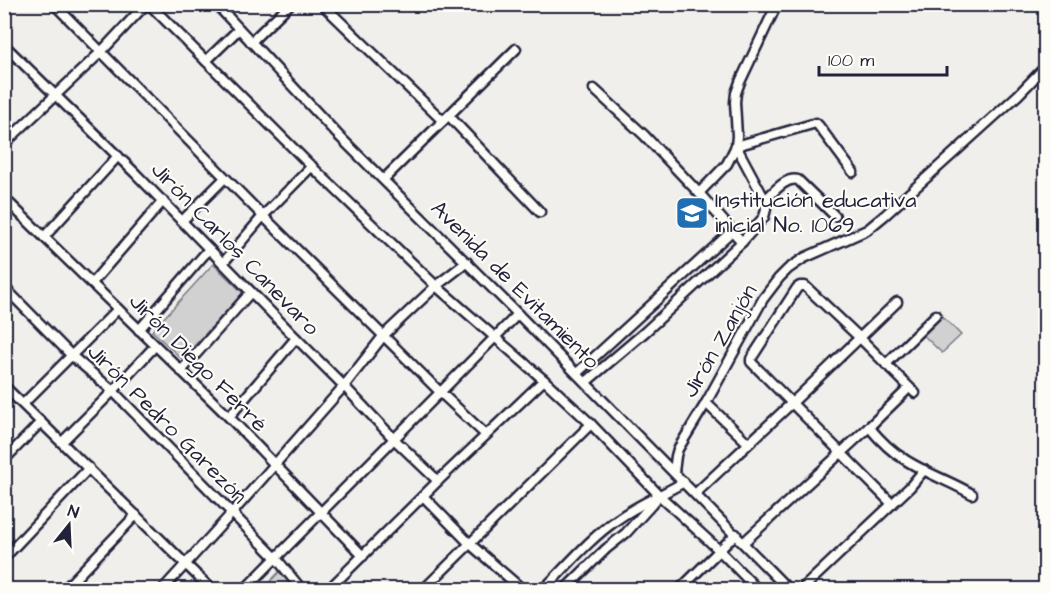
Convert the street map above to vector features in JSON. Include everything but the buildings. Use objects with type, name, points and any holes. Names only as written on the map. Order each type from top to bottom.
[{"type":"street","points":[[54,4],[263,216],[486,435]]},
{"type":"street","points":[[4,144],[101,52],[147,4],[436,286],[591,424],[660,496],[719,550],[758,590]]},
{"type":"street","name":"Avenida de Evitamiento","points":[[216,4],[337,134],[519,314],[736,534],[787,589]]},
{"type":"street","points":[[251,42],[290,4]]},
{"type":"street","points":[[322,4],[446,118],[540,212]]},
{"type":"street","points":[[699,193],[727,164],[735,146],[737,136],[736,93],[777,4]]},
{"type":"street","points":[[206,61],[239,29]]},
{"type":"street","name":"Jirón Carlos Canevaro","points":[[4,45],[163,201],[438,482]]},
{"type":"street","points":[[384,179],[516,49]]},
{"type":"street","name":"Jirón Zanjón","points":[[674,472],[678,449],[763,299],[783,274],[804,258],[867,230],[1018,95],[1046,66]]},
{"type":"street","points":[[594,89],[644,135],[742,242]]},
{"type":"street","points":[[735,146],[816,123],[853,172]]},
{"type":"street","points":[[586,382],[645,332],[742,242],[764,217],[765,200],[735,146]]},
{"type":"street","points":[[44,237],[118,156]]},
{"type":"street","points":[[223,263],[263,216],[312,166]]},
{"type":"street","points":[[182,221],[225,177]]},
{"type":"street","points":[[765,200],[787,181],[798,180],[836,216]]},
{"type":"street","name":"Jirón Diego Ferré","points":[[4,198],[230,417],[363,556]]},
{"type":"street","points":[[92,284],[163,201]]},
{"type":"street","points":[[577,374],[732,231]]},
{"type":"street","points":[[139,330],[209,249]]},
{"type":"street","points":[[162,590],[344,386],[384,336],[436,286],[467,262]]},
{"type":"street","points":[[743,543],[841,452],[912,390],[805,286],[800,286],[751,359],[752,362],[792,403],[841,452],[892,504]]},
{"type":"street","name":"Jirón Pedro Garezón","points":[[4,287],[72,356],[113,392],[276,558],[302,590]]},
{"type":"street","points":[[181,370],[251,292]]},
{"type":"street","points":[[695,494],[897,302]]},
{"type":"street","points":[[24,404],[118,309]]},
{"type":"street","points":[[244,590],[519,314]]},
{"type":"street","points":[[886,364],[936,315]]},
{"type":"street","points":[[230,417],[296,338]]},
{"type":"street","points":[[62,442],[113,392],[155,345]]},
{"type":"street","points":[[328,590],[544,380]]},
{"type":"street","points":[[4,386],[212,590]]},
{"type":"street","points":[[706,403],[748,443]]},
{"type":"street","points":[[4,460],[41,422]]},
{"type":"street","points":[[423,590],[591,424]]},
{"type":"street","points":[[869,427],[903,459],[972,494]]},
{"type":"street","points":[[4,558],[88,468]]},
{"type":"street","points":[[801,590],[910,487],[924,470]]},
{"type":"street","points":[[543,590],[595,537],[616,520],[684,482]]},
{"type":"street","points":[[564,590],[626,532],[660,496]]},
{"type":"street","points":[[424,497],[469,543],[523,590]]},
{"type":"street","points":[[64,590],[136,515]]},
{"type":"street","points":[[679,590],[736,534]]},
{"type":"shaded area","points":[[213,264],[243,293],[182,359],[152,331]]},
{"type":"shaded area","points":[[941,315],[961,335],[942,353],[922,334]]},
{"type":"shaded area","points":[[279,572],[297,589],[262,590]]},
{"type":"place","name":"Institución educativa inicial No. 1069","points":[[692,213]]}]
